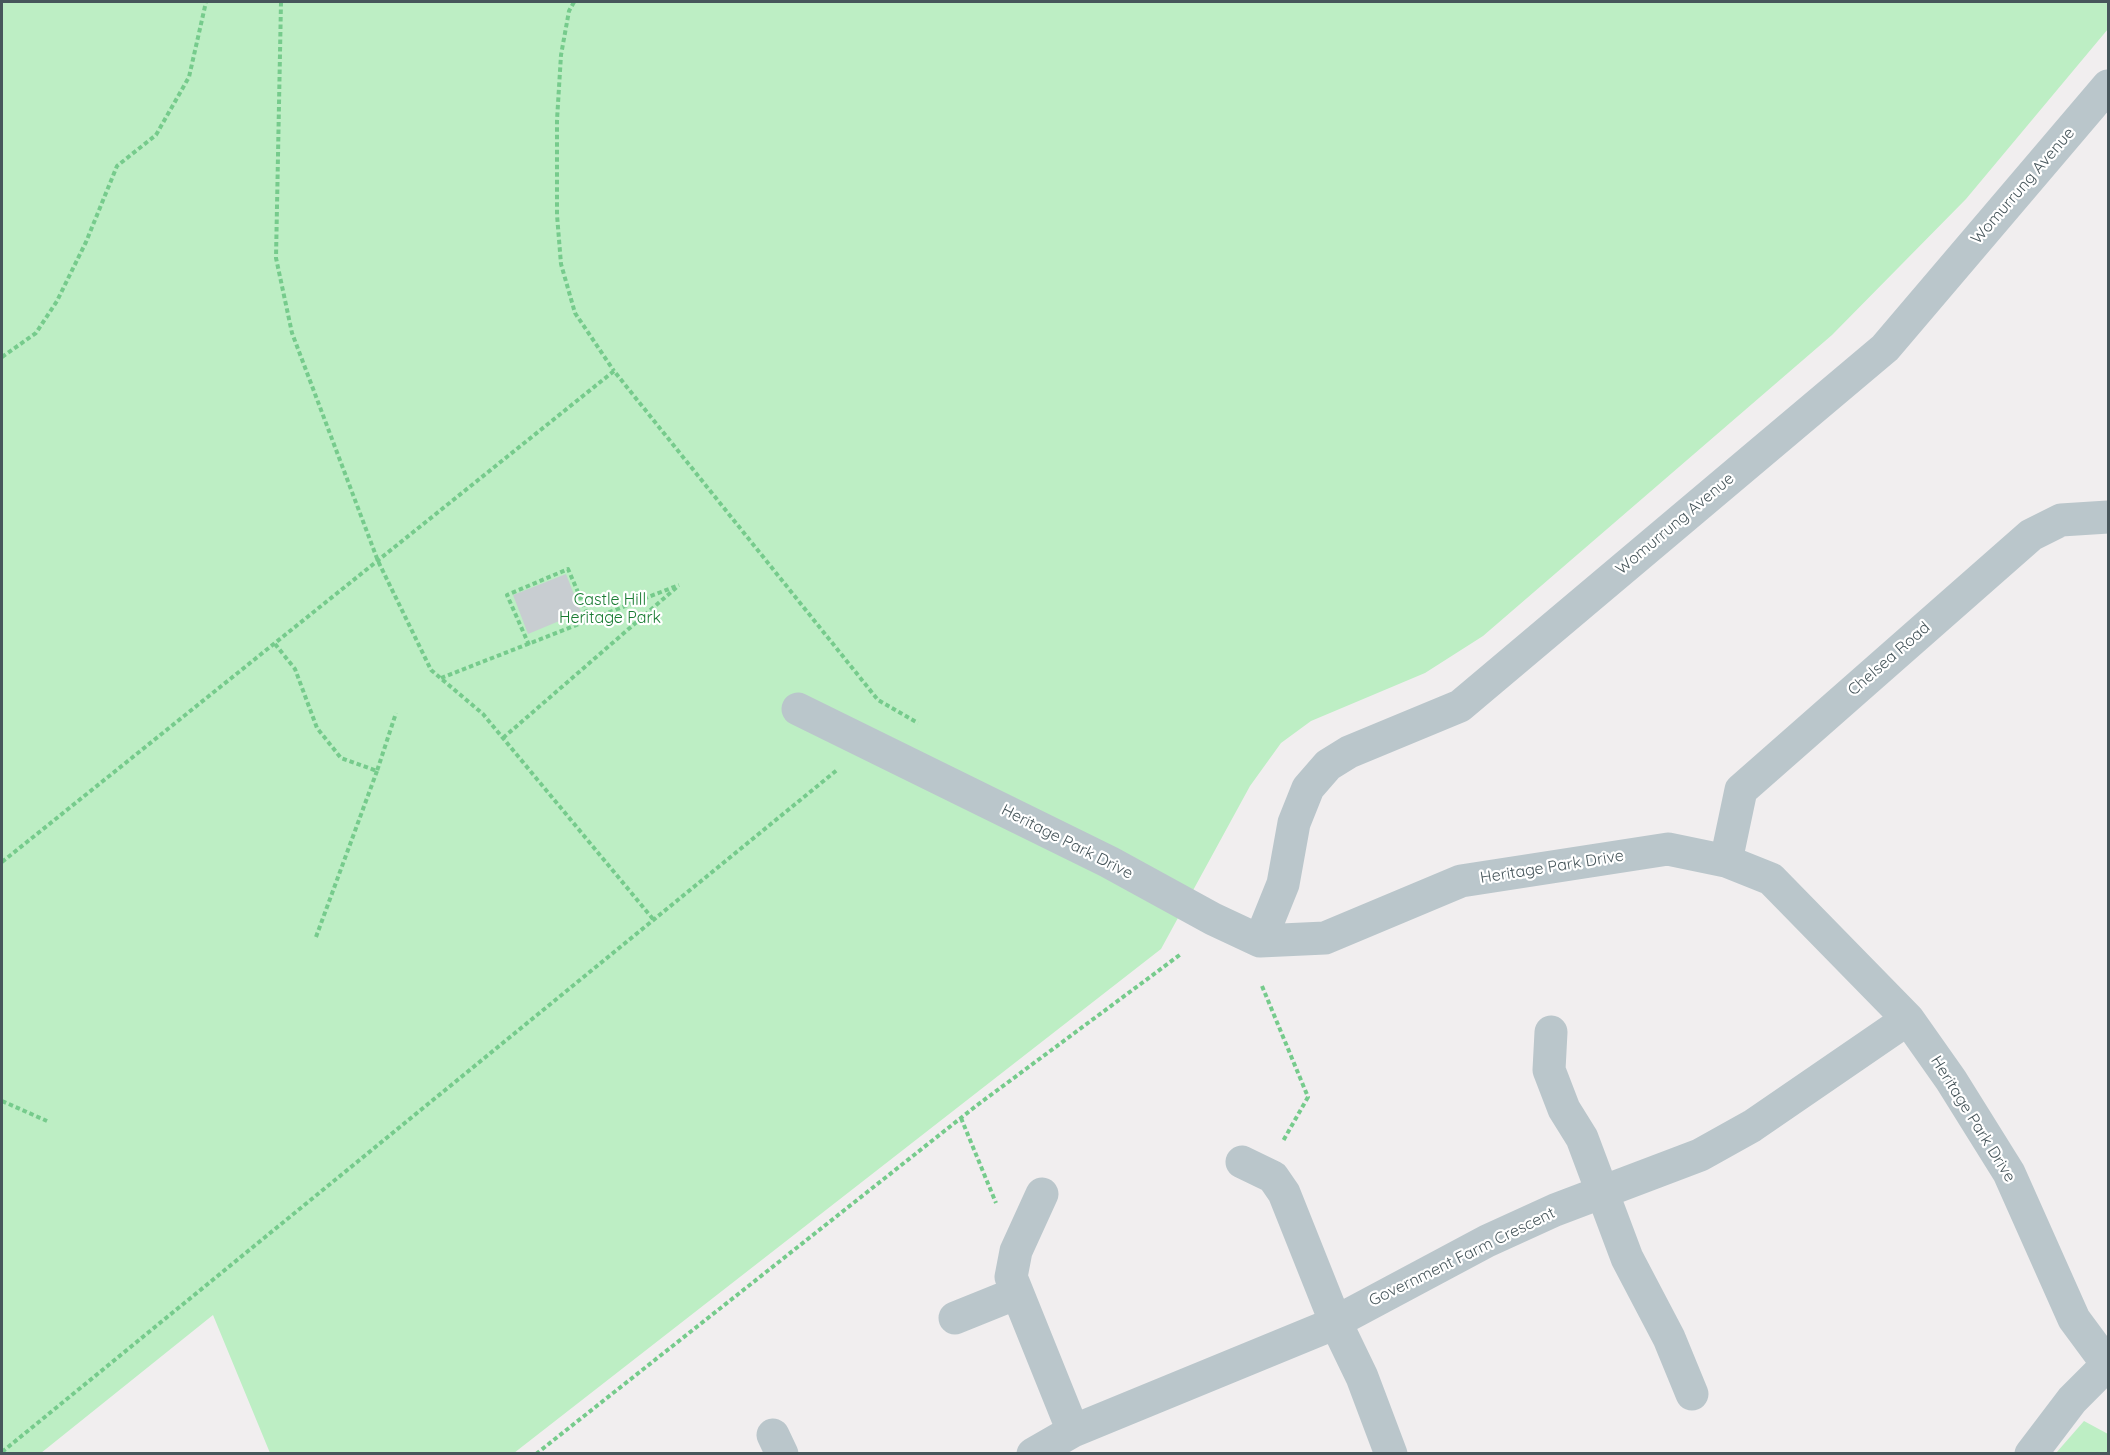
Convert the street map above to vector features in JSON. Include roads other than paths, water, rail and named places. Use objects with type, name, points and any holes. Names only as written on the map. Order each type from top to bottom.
[{"type":"street","name":"Womurrung Avenue","points":[[1260,941],[1283,884],[1294,823],[1308,788],[1328,765],[1349,752],[1460,706],[1885,348],[2109,86]]},
{"type":"street","name":"Chelsea Road","points":[[1726,861],[1741,790],[2031,535],[2061,520],[2109,517]]},
{"type":"street","name":"Heritage Park Drive","points":[[798,710],[1109,862],[1213,919],[1260,941],[1325,938],[1461,881],[1668,849],[1726,861],[1771,879],[1908,1019],[1951,1080],[2009,1173],[2074,1318],[2108,1365]]},
{"type":"street","name":"Government Farm Crescent","points":[[1034,1454],[1072,1431],[1335,1321],[1487,1241],[1555,1210],[1700,1155],[1727,1142],[1908,1019]]},
{"type":"street","points":[[1551,1032],[1549,1070],[1564,1109],[1582,1138],[1627,1258],[1669,1338],[1692,1394]]},
{"type":"street","points":[[1254,1167],[1278,1182],[1284,1193],[1335,1321],[1362,1377],[1391,1454]]},
{"type":"street","points":[[1042,1194],[1016,1251],[1010,1270],[1072,1431]]},
{"type":"street","points":[[955,1318],[1017,1293]]},
{"type":"street","points":[[2031,1454],[2072,1400],[2108,1365]]},
{"type":"park label","name":"Castle Hill Heritage Park","points":[[610,609]]}]
